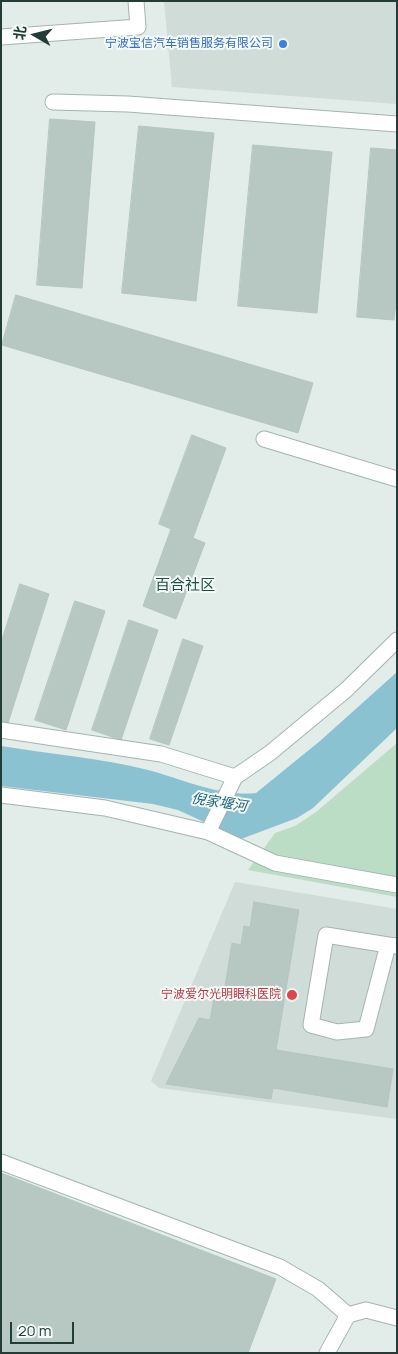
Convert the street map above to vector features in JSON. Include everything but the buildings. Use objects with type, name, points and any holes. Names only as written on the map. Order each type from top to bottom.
[{"type":"street","points":[[1,37],[138,27],[136,1]]},
{"type":"street","points":[[53,102],[128,104],[397,124]]},
{"type":"street","points":[[264,440],[397,479]]},
{"type":"street","points":[[209,832],[235,778],[270,753],[346,690],[397,640]]},
{"type":"street","points":[[1,730],[162,754],[235,778]]},
{"type":"street","points":[[1,796],[105,808],[209,832],[274,863],[397,886]]},
{"type":"street","points":[[326,935],[393,945],[366,1029],[336,1032],[311,1025],[326,935]]},
{"type":"street","points":[[1,1162],[280,1267],[318,1288],[348,1315]]},
{"type":"street","points":[[327,1353],[348,1315],[366,1310],[397,1318]]},
{"type":"shaded area","name":"宁波宝信汽车销售服务有限公司","points":[[164,1],[397,1],[397,104],[172,87]]},
{"type":"shaded area","name":"宁波爱尔光明眼科医院","points":[[235,882],[397,909],[397,1119],[159,1088],[151,1081]]},
{"type":"green space","points":[[397,743],[397,897],[248,870],[275,833],[295,826],[316,812]]},
{"type":"water","name":"倪家堰河","points":[[397,672],[397,728],[313,808],[297,818],[241,839],[178,810],[153,804],[1,786],[1,746],[130,766],[215,790],[242,794],[256,793],[320,741]]},
{"type":"place","name":"宁波宝信汽车销售服务有限公司","points":[[283,44]]},
{"type":"place","name":"宁波爱尔光明眼科医院","points":[[292,995]]},
{"type":"district","name":"百合社区","points":[[185,586]]}]
